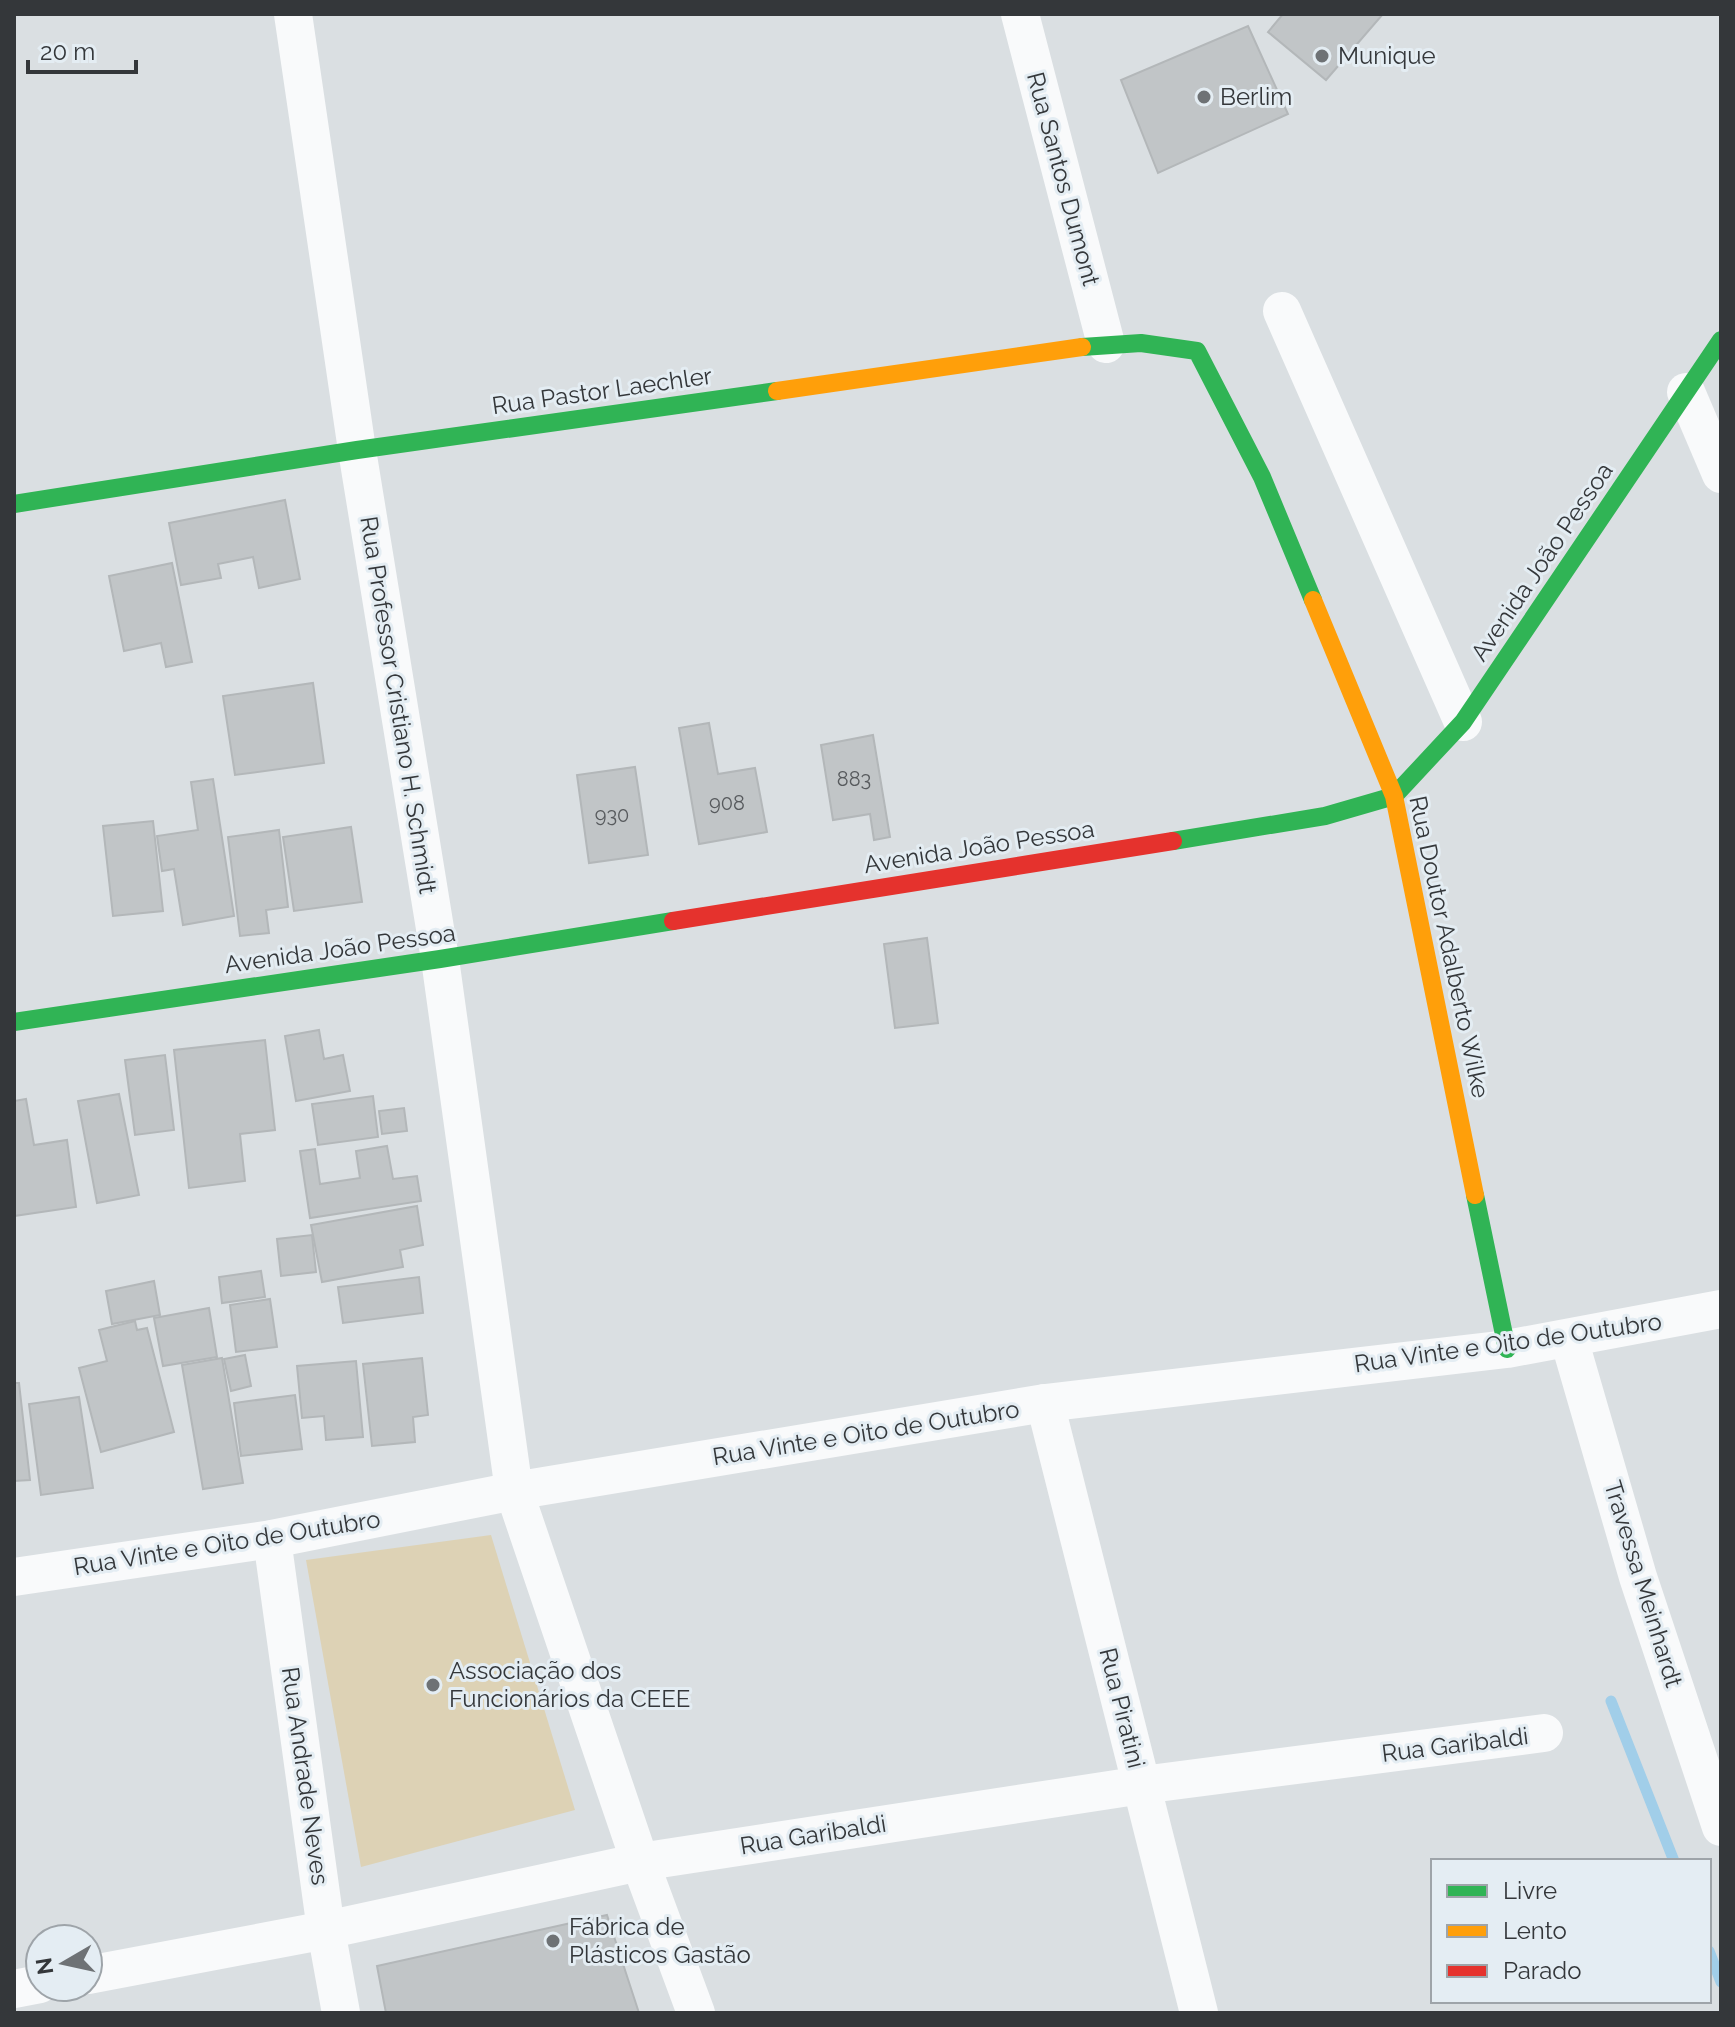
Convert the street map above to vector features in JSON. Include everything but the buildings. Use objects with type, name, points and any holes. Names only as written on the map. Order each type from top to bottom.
[{"type":"street","name":"Rua Professor Cristiano H. Schmidt","points":[[293,14],[357,450],[440,959],[514,1491],[640,1862],[696,2013]]},
{"type":"street","name":"Rua Santos Dumont","points":[[1020,14],[1106,344]]},
{"type":"street","points":[[1282,311],[1463,722]]},
{"type":"street","name":"Avenida João Pessoa","points":[[14,1022],[440,959],[1325,816],[1394,796],[1463,722],[1721,340]]},
{"type":"street","name":"Rua Pastor Laechler","points":[[14,504],[357,450],[1106,344],[1150,342],[1175,344],[1197,351]]},
{"type":"street","name":"Rua Doutor Adalberto Wilke","points":[[1197,351],[1262,477],[1394,796],[1507,1349]]},
{"type":"street","points":[[1686,392],[1721,474]]},
{"type":"street","name":"Rua Vinte e Oito de Outubro","points":[[14,1577],[272,1539],[514,1491],[1045,1403],[1507,1349],[1721,1309]]},
{"type":"street","name":"Travessa Meinhardt","points":[[1569,1339],[1638,1577],[1721,1827]]},
{"type":"street","name":"Rua Piratini","points":[[1045,1403],[1199,2013]]},
{"type":"street","name":"Rua Andrade Neves","points":[[272,1539],[326,1930],[341,2013]]},
{"type":"street","name":"Rua Garibaldi","points":[[104,1972],[326,1930],[640,1862],[1142,1785],[1544,1733]]},
{"type":"shaded area","name":"Associação dos Funcionários da CEEE","points":[[491,1535],[575,1810],[361,1867],[306,1560]]},
{"type":"waterway","points":[[1611,1701],[1673,1859]]},
{"type":"waterway","points":[[1711,1956],[1721,1982]]},
{"type":"traffic: fast","points":[[1173,841],[1325,816],[1394,796],[1463,722],[1721,340]]},
{"type":"traffic: fast","points":[[1082,347],[1141,343],[1197,351],[1262,477],[1313,600]]},
{"type":"traffic: fast","points":[[14,504],[357,450],[777,391]]},
{"type":"traffic: fast","points":[[14,1022],[673,921]]},
{"type":"traffic: fast","points":[[1475,1195],[1507,1349]]},
{"type":"traffic: slow","points":[[777,391],[1082,347]]},
{"type":"traffic: slow","points":[[1313,600],[1394,796],[1475,1195]]},
{"type":"traffic: jam","points":[[673,921],[1173,841]]},
{"type":"place","name":"Munique","points":[[1322,56]]},
{"type":"place","name":"Berlim","points":[[1204,97]]},
{"type":"place","name":"Associação dos Funcionários da CEEE","points":[[433,1685]]},
{"type":"place","name":"Fábrica de Plásticos Gastão","points":[[553,1941]]}]
